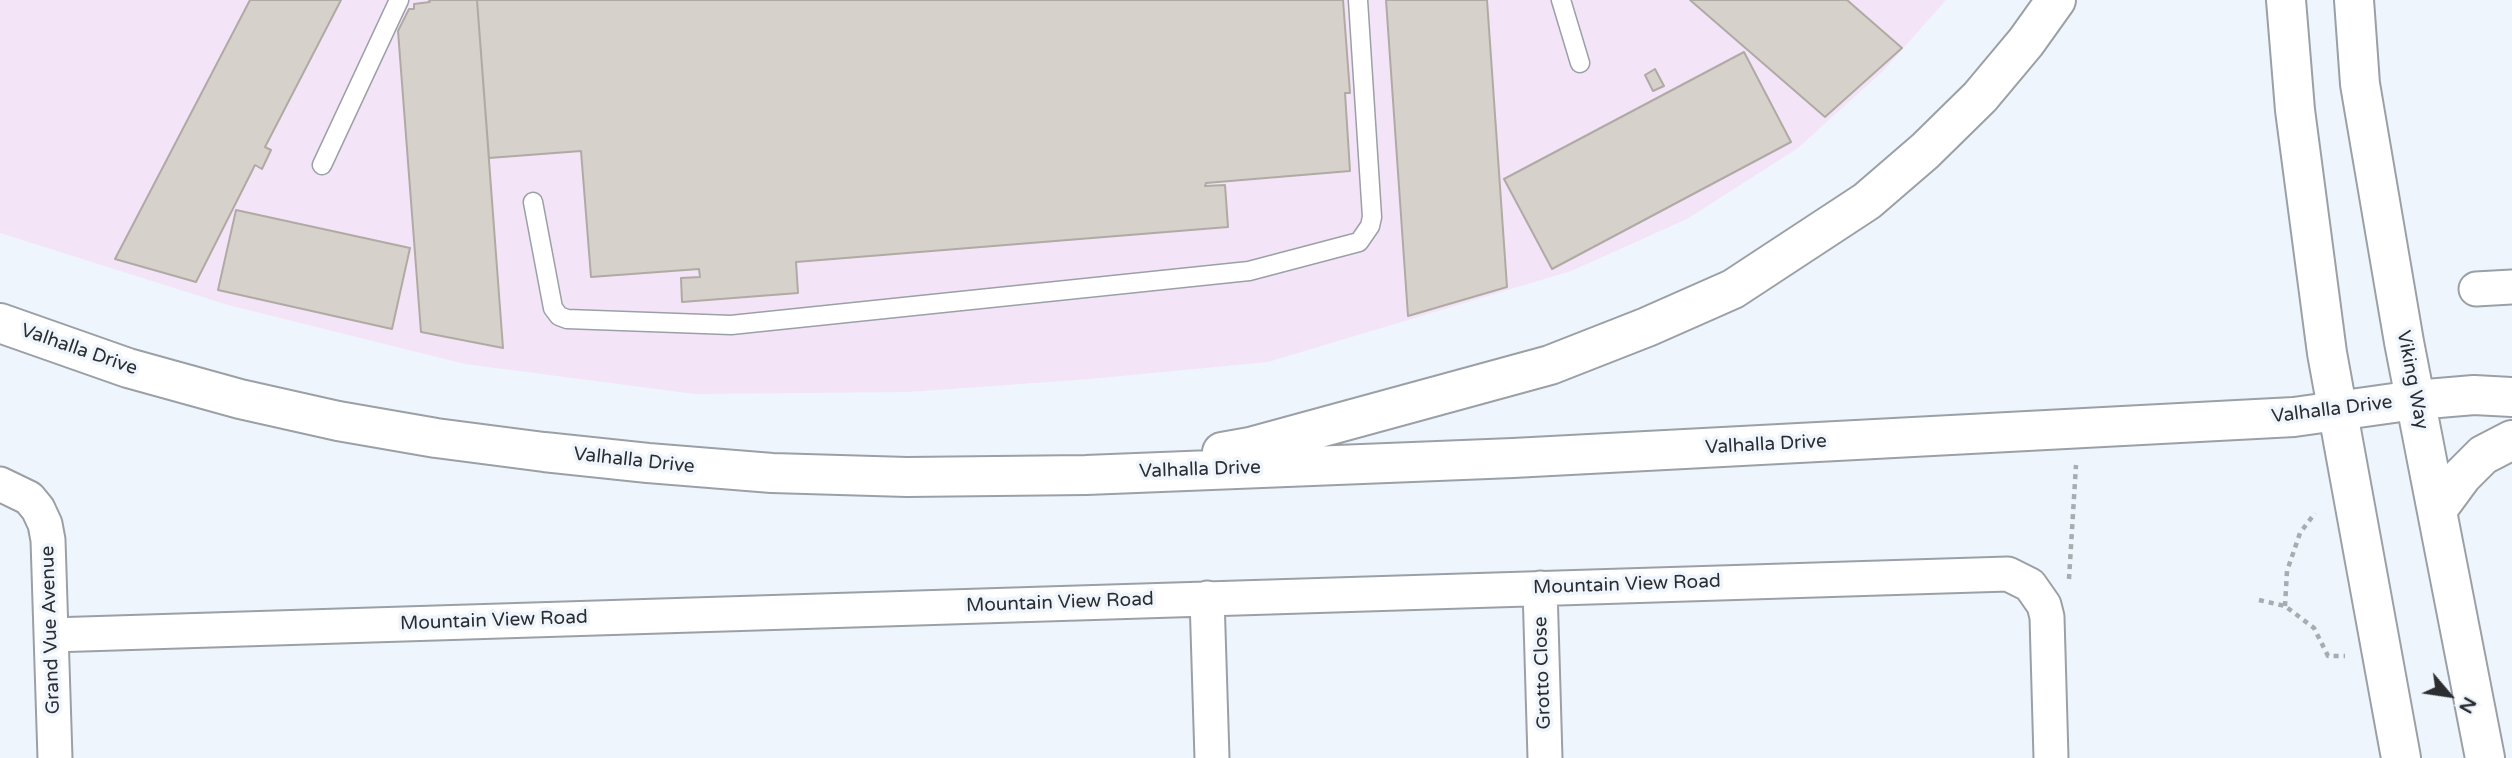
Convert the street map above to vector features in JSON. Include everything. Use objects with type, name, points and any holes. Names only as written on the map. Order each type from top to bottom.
[{"type":"main road","points":[[1086,475],[1251,447],[1550,365],[1647,327],[1733,289],[1867,201],[1925,151],[1980,97],[2026,42],[2056,0]]},
{"type":"main road","points":[[2286,0],[2295,110],[2327,353],[2401,758]]},
{"type":"main road","name":"Viking Way","points":[[2354,0],[2360,84],[2416,400],[2485,758]]},
{"type":"main road","name":"Valhalla Drive","points":[[0,323],[128,368],[228,395],[338,421],[436,438],[648,463],[772,473],[907,477],[1086,475],[1513,458],[2294,417],[2416,400],[2474,395],[2512,397]]},
{"type":"main road","points":[[2437,510],[2462,476],[2483,455],[2512,440]]},
{"type":"street","points":[[2476,289],[2512,287]]},
{"type":"street","name":"Grand Vue Avenue","points":[[0,484],[29,498],[45,524],[48,540],[55,758]]},
{"type":"street","name":"Mountain View Road","points":[[51,635],[2008,574],[2030,584],[2038,594],[2046,617],[2051,758]]},
{"type":"street","name":"Grotto Close","points":[[1540,588],[1545,758]]},
{"type":"street","points":[[1207,598],[1212,758]]},
{"type":"lane","points":[[322,166],[399,0]]},
{"type":"lane","points":[[533,202],[553,308],[559,316],[568,319],[731,325],[1249,271],[1359,242],[1370,226],[1372,217],[1358,0]]},
{"type":"lane","points":[[1560,0],[1580,63]]},
{"type":"path","points":[[2069,580],[2077,458]]},
{"type":"path","points":[[2285,606],[2287,571],[2300,533],[2315,513]]},
{"type":"path","points":[[2259,600],[2285,606],[2314,628],[2328,656],[2352,657]]},
{"type":"shaded area","points":[[0,0],[1946,0],[1884,70],[1798,148],[1687,219],[1571,271],[1268,362],[1090,379],[909,392],[695,394],[465,364],[228,305],[0,233]]},
{"type":"building","points":[[250,0],[341,0],[265,147],[271,150],[262,169],[255,165],[196,282],[115,259]]},
{"type":"building","points":[[429,0],[477,0],[503,348],[421,332],[398,31],[409,9],[414,9],[414,4],[430,2]]},
{"type":"building","points":[[477,0],[1343,0],[1350,93],[1345,93],[1350,171],[1206,183],[1205,186],[1225,185],[1228,227],[796,262],[798,293],[682,302],[681,278],[700,277],[699,269],[591,277],[581,151],[489,158]]},
{"type":"building","points":[[1386,0],[1487,0],[1507,287],[1408,316]]},
{"type":"building","points":[[1690,0],[1847,0],[1902,48],[1825,117]]},
{"type":"building","points":[[1744,52],[1791,142],[1552,269],[1504,179]]},
{"type":"building","points":[[1655,69],[1664,86],[1653,91],[1645,75]]},
{"type":"building","points":[[236,210],[410,248],[392,329],[218,290]]}]
